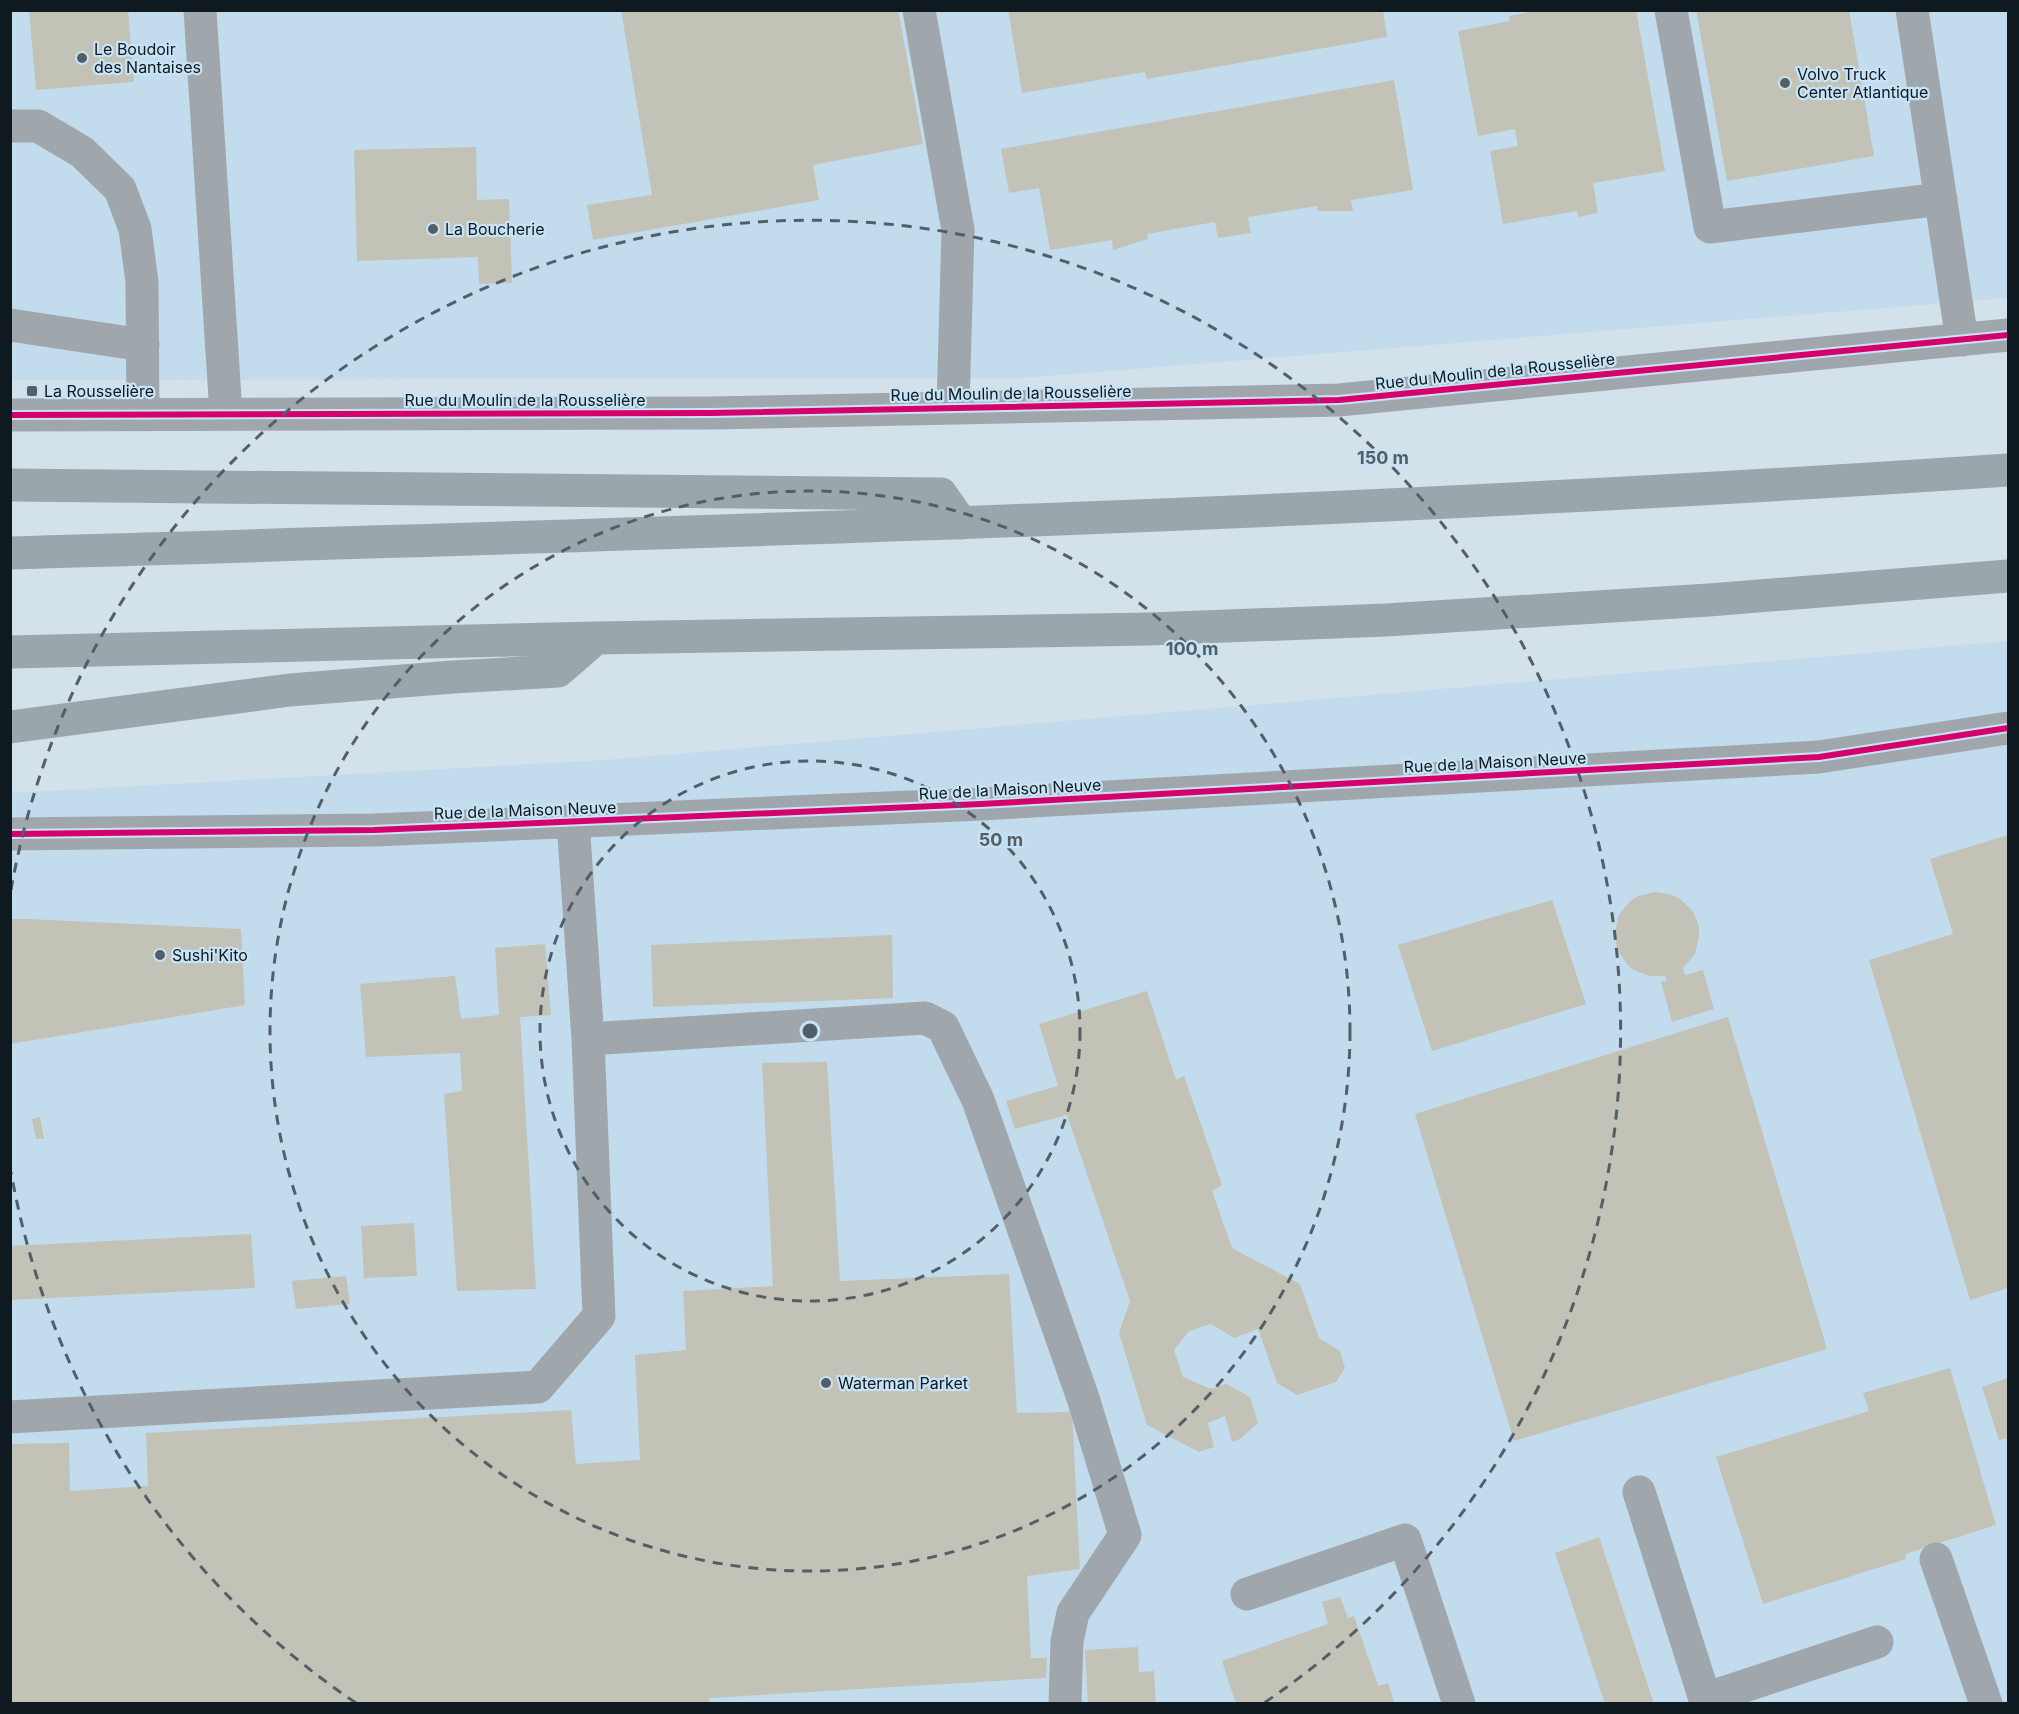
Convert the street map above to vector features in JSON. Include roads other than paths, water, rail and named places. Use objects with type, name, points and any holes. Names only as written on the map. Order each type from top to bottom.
[{"type":"highway","points":[[10,553],[961,524],[1372,507],[2008,470]]},
{"type":"highway","points":[[10,485],[941,494],[961,524]]},
{"type":"highway","points":[[10,652],[596,638],[1137,629],[1386,620],[1709,600],[2008,576]]},
{"type":"highway","points":[[10,727],[290,690],[558,671],[596,638]]},
{"type":"street","points":[[200,10],[226,414]]},
{"type":"street","points":[[919,10],[958,230],[953,408]]},
{"type":"street","points":[[1671,10],[1710,227],[1941,199]]},
{"type":"street","points":[[1912,10],[1962,340]]},
{"type":"street","points":[[10,126],[38,126],[82,152],[120,189],[135,229],[142,282],[143,414]]},
{"type":"street","points":[[10,326],[143,345]]},
{"type":"street","name":"Rue du Moulin de la Rousselière","points":[[10,415],[711,413],[1339,400],[2008,336]]},
{"type":"street","name":"Rue de la Maison Neuve","points":[[10,834],[374,830],[981,804],[1819,757],[2008,728]]},
{"type":"street","points":[[10,1417],[538,1387],[599,1316],[588,1039],[573,821]]},
{"type":"street","points":[[588,1039],[925,1018],[943,1027],[978,1100],[1009,1185],[1083,1398],[1125,1534],[1073,1613],[1067,1641],[1065,1704]]},
{"type":"street","points":[[1639,1492],[1705,1699],[1763,1692],[1877,1642]]},
{"type":"street","points":[[1247,1594],[1405,1540],[1459,1704]]},
{"type":"street","points":[[1936,1559],[1986,1704]]},
{"type":"street","points":[[1994,1704],[2008,1699]]},
{"type":"place","name":"Le Boudoir des Nantaises","points":[[82,58]]},
{"type":"place","name":"Volvo Truck Center Atlantique","points":[[1785,83]]},
{"type":"place","name":"La Boucherie","points":[[433,229]]},
{"type":"place","name":"La Rousselière","points":[[32,391]]},
{"type":"place","name":"Sushi'Kito","points":[[160,955]]},
{"type":"place","name":"Waterman Parket","points":[[826,1383]]}]
